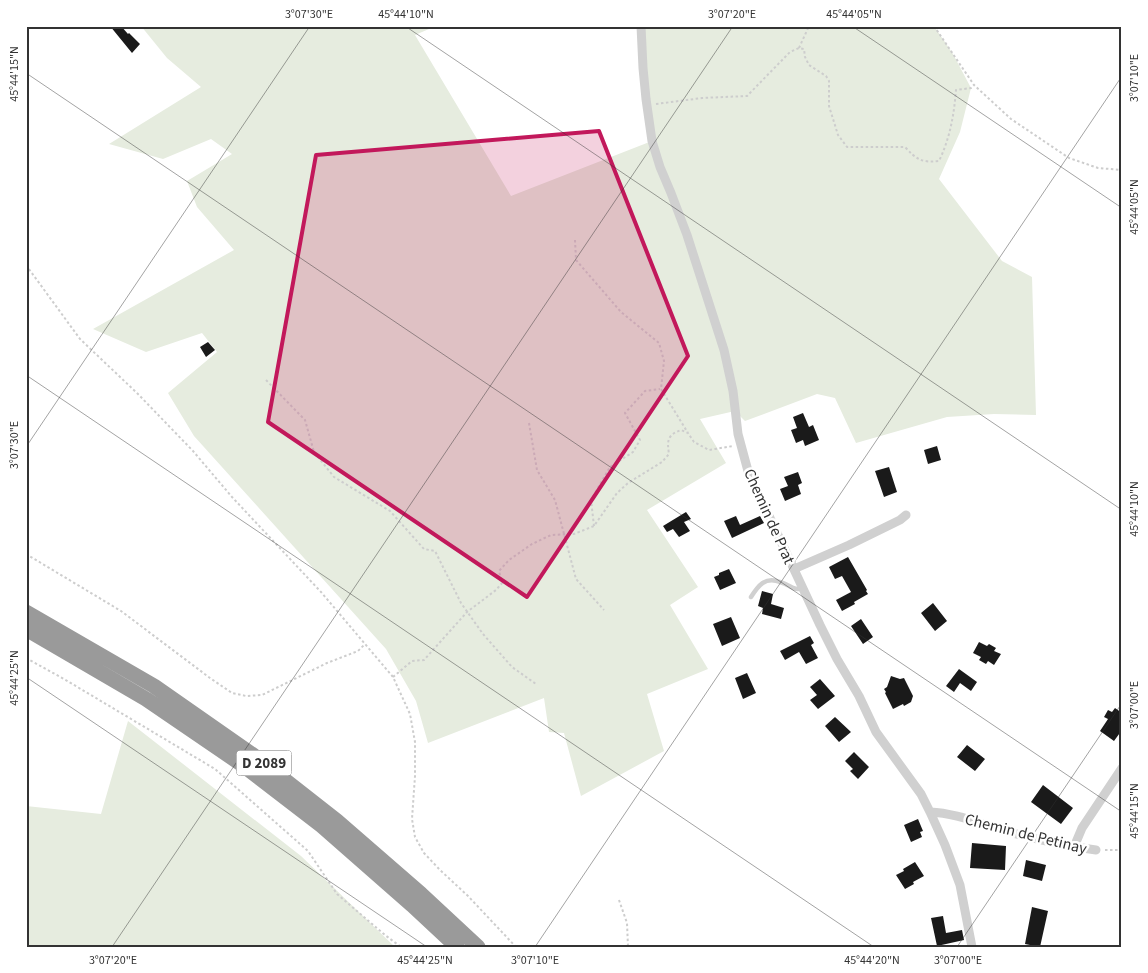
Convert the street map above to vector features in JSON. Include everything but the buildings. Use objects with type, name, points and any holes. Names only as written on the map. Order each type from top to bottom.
[{"type":"highway","name":"D 2089","points":[[26,612],[154,686],[253,755],[337,821],[421,894],[478,947]]},
{"type":"highway","name":"D 2089","points":[[26,629],[146,699],[244,766],[322,826],[457,947]]},
{"type":"street","name":"Chemin de Prat","points":[[641,26],[643,68],[652,141],[660,167],[672,193],[687,235],[724,350],[733,391],[738,434],[748,471],[837,659],[859,696],[876,732],[921,794],[930,812],[960,885],[972,947]]},
{"type":"street","points":[[794,568],[849,545],[900,520],[906,515]]},
{"type":"street","points":[[1074,847],[1082,828],[1122,768]]},
{"type":"street","name":"Chemin de Petinay","points":[[930,812],[943,813],[1005,831],[1074,847],[1096,850]]},
{"type":"lane","points":[[751,597],[759,585],[765,582],[775,581],[795,590],[803,589]]},
{"type":"path","points":[[647,105],[702,98],[747,96],[790,52],[799,48],[809,26]]},
{"type":"path","points":[[934,26],[974,86],[1011,119],[1069,158],[1098,168],[1122,170]]},
{"type":"path","points":[[799,48],[804,49],[809,65],[826,76],[829,81],[829,106],[838,135],[847,147],[904,147],[918,160],[938,161],[950,133],[956,90],[972,88],[974,86]]},
{"type":"path","points":[[575,240],[576,260],[621,312],[659,343],[664,361],[660,389],[694,442],[709,450],[741,445]]},
{"type":"path","points":[[26,265],[80,340],[138,394],[192,451],[232,497],[321,592],[393,677],[410,714],[415,742],[416,776],[412,819],[415,837],[424,853],[516,947]]},
{"type":"path","points":[[266,380],[305,420],[314,452],[334,477],[390,512],[424,550],[435,551],[460,603],[483,634],[512,667],[536,684]]},
{"type":"path","points":[[594,526],[591,500],[610,467],[633,452],[640,440],[625,413],[645,391],[660,389]]},
{"type":"path","points":[[529,423],[537,470],[555,500],[576,579],[604,610]]},
{"type":"path","points":[[393,677],[412,661],[424,660],[467,612],[496,590],[502,583],[499,571],[509,560],[532,544],[551,535],[574,534],[594,526],[617,493],[628,482],[662,462],[669,454],[668,442],[673,432],[681,430],[688,433]]},
{"type":"path","points":[[26,554],[121,611],[232,693],[246,696],[262,695],[358,651],[365,644]]},
{"type":"path","points":[[26,658],[215,769],[308,851],[337,894],[400,947]]},
{"type":"path","name":"Chemin de Petinay","points":[[1096,850],[1122,850]]},
{"type":"path","points":[[619,900],[627,923],[628,947]]},
{"type":"highlighted area","points":[[599,131],[688,356],[527,597],[268,422],[316,155]]},
{"type":"shaded area","points":[[141,26],[436,26],[415,35],[511,196],[652,141],[641,26],[934,26],[953,54],[971,88],[960,132],[939,179],[1002,261],[1032,277],[1036,415],[994,414],[947,417],[856,443],[835,398],[817,394],[745,421],[735,411],[700,419],[726,463],[647,510],[698,587],[670,605],[708,669],[647,694],[664,751],[581,796],[564,733],[549,732],[544,698],[428,743],[416,701],[386,649],[194,436],[168,393],[217,352],[202,333],[146,352],[93,329],[234,250],[197,207],[187,181],[232,154],[211,139],[163,159],[109,144],[201,87],[167,58]]},
{"type":"shaded area","points":[[128,721],[301,856],[395,947],[26,947],[26,806],[101,814]]}]
